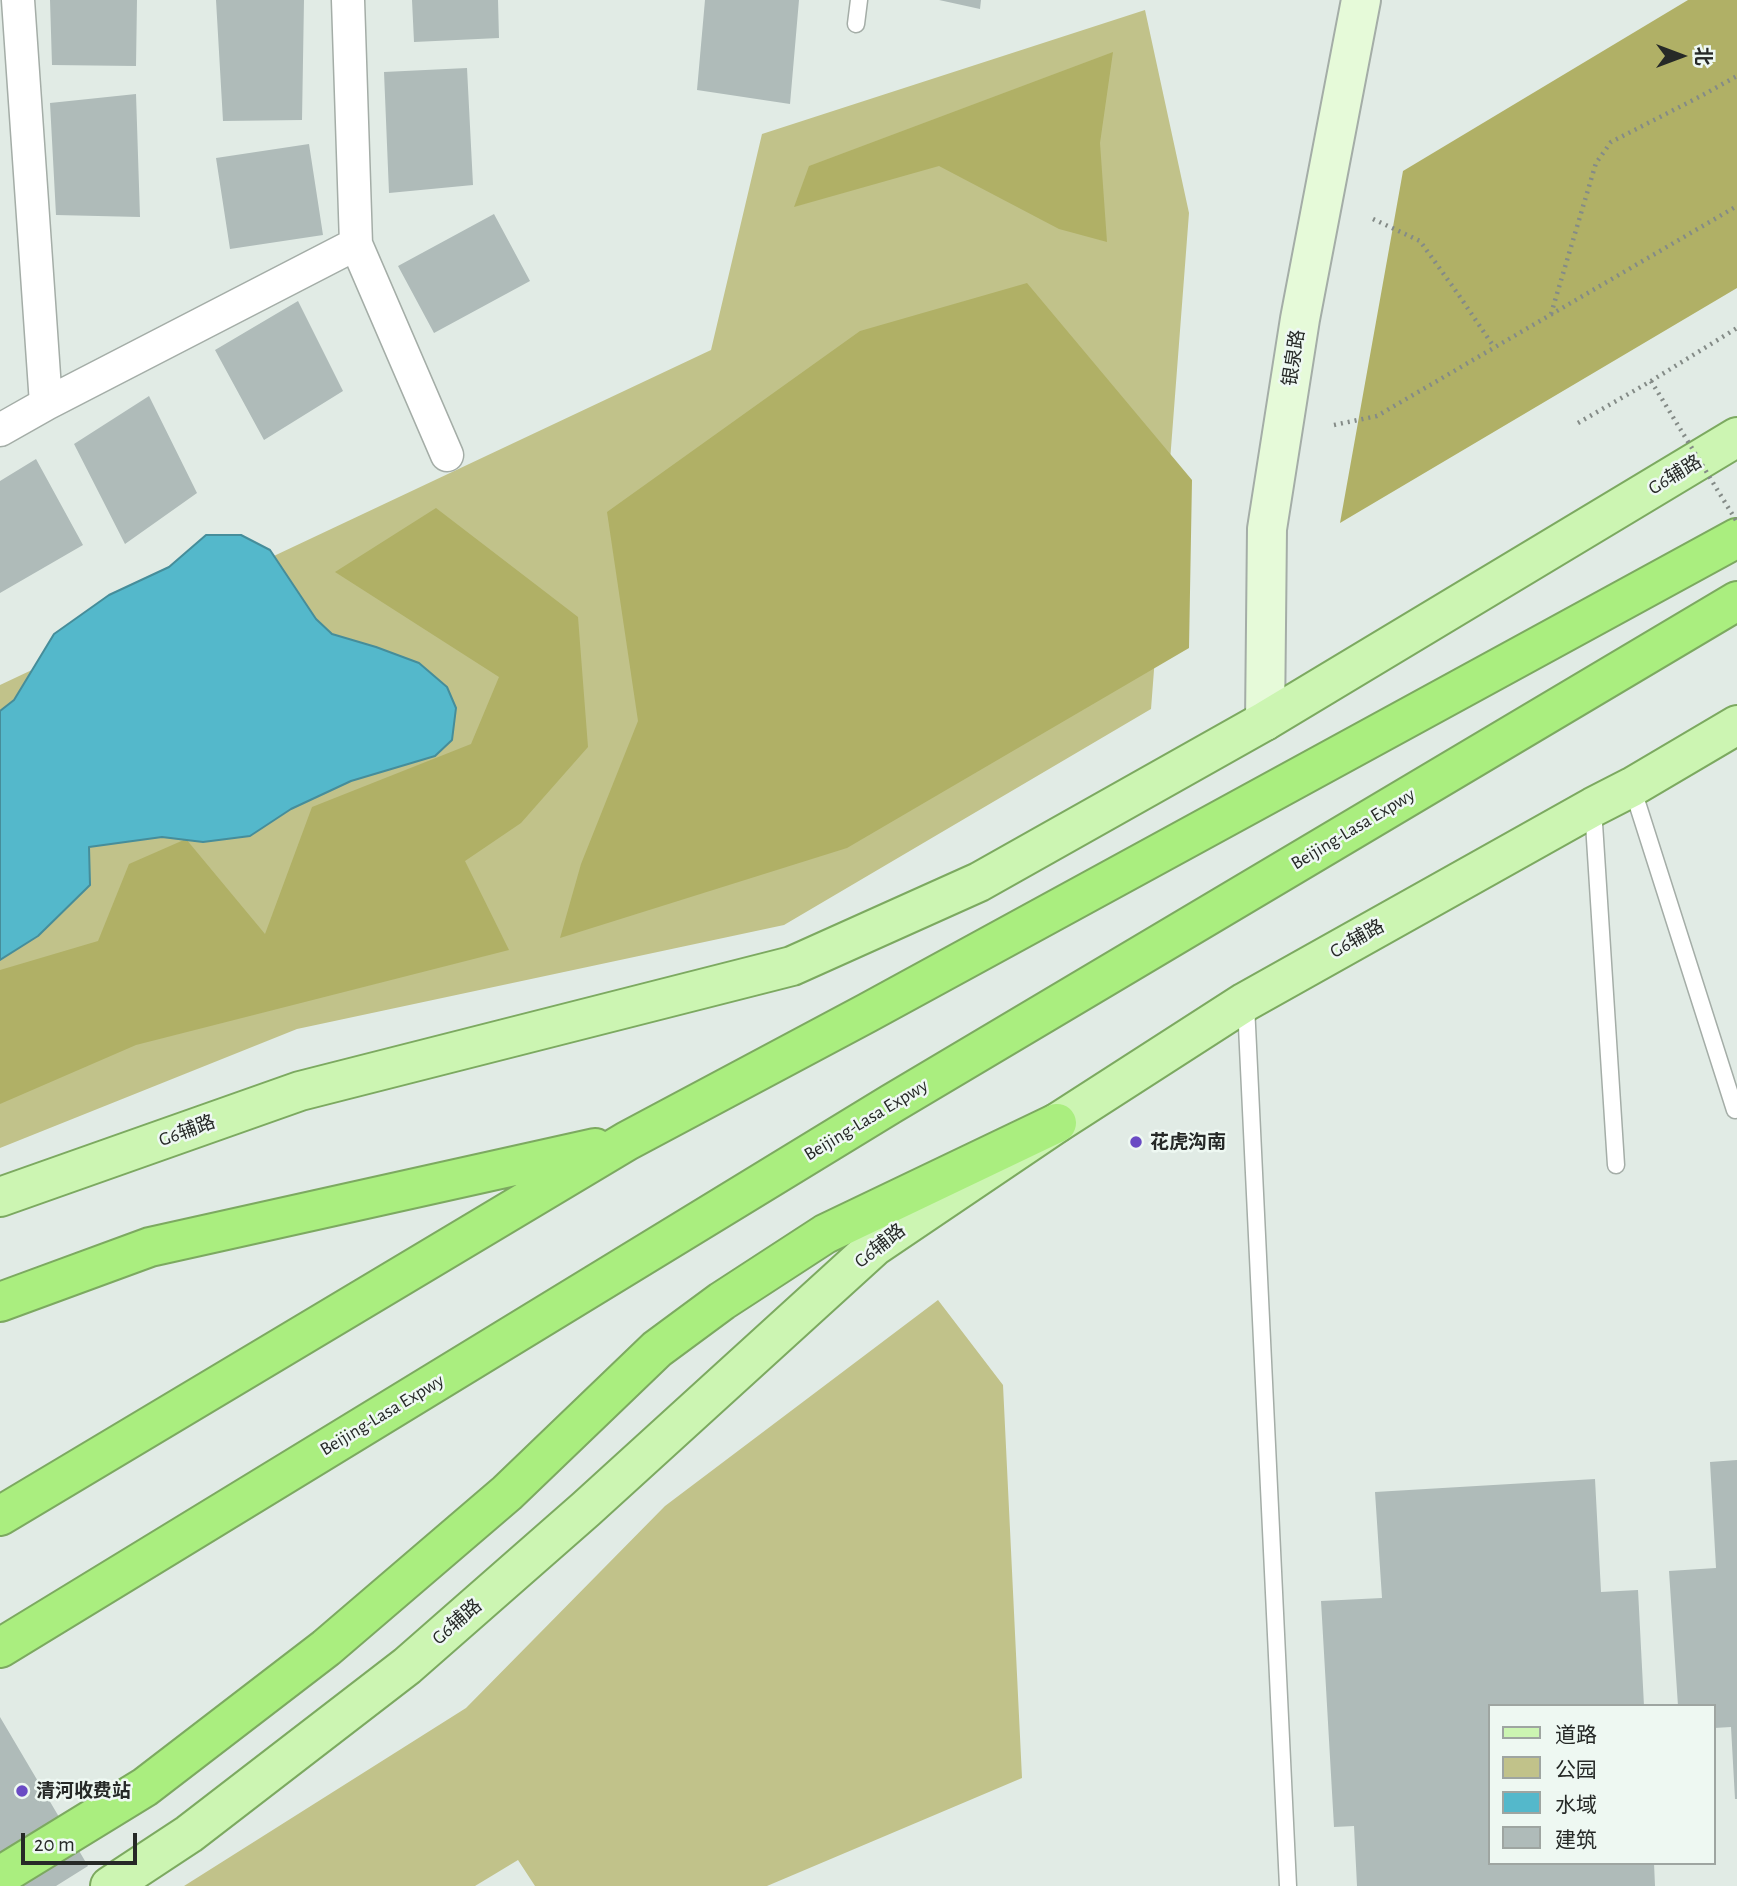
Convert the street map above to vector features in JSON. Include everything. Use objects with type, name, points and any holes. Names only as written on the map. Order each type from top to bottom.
[{"type":"highway","points":[[0,1516],[627,1140],[1737,538]]},
{"type":"highway","name":"Beijing-Lasa Expwy","points":[[0,1648],[914,1090],[1737,601]]},
{"type":"highway","points":[[0,1876],[145,1787],[326,1648],[507,1493],[657,1349],[722,1301],[825,1234],[1057,1123]]},
{"type":"highway","points":[[0,1302],[150,1247],[627,1140]]},
{"type":"highway","points":[[0,1329],[150,1247]]},
{"type":"main road","name":"银泉路","points":[[1265,721],[1267,529],[1300,319],[1361,0]]},
{"type":"main road","name":"G6辅路","points":[[0,1197],[300,1091],[792,966],[979,882],[1265,721],[1737,437]]},
{"type":"main road","name":"G6辅路","points":[[110,1886],[188,1834],[407,1666],[586,1509],[875,1246],[1057,1123],[1245,1002],[1632,787],[1737,725]]},
{"type":"street","points":[[18,0],[46,404]]},
{"type":"street","points":[[348,0],[356,244],[447,455]]},
{"type":"street","points":[[0,430],[356,244]]},
{"type":"lane","points":[[856,24],[859,0]]},
{"type":"lane","points":[[1632,787],[1735,1110]]},
{"type":"lane","points":[[1593,807],[1616,1165]]},
{"type":"lane","points":[[1245,1002],[1288,1886]]},
{"type":"path","points":[[1551,314],[1597,163],[1611,142],[1737,76]]},
{"type":"path","points":[[1335,425],[1377,416],[1737,205]]},
{"type":"path","points":[[1373,219],[1420,241],[1494,348]]},
{"type":"path","points":[[1578,423],[1651,382],[1737,328]]},
{"type":"path","points":[[1651,382],[1737,522]]},
{"type":"green space","points":[[1145,10],[1189,213],[1151,709],[784,925],[297,1029],[0,1148],[0,685],[711,350],[762,134]]},
{"type":"green space","points":[[938,1300],[1003,1385],[1022,1778],[767,1886],[535,1886],[518,1860],[475,1886],[184,1886],[466,1708],[665,1506]]},
{"type":"shaded area","points":[[1688,0],[1737,0],[1737,288],[1340,523],[1403,171]]},
{"type":"shaded area","points":[[1113,52],[1100,143],[1107,242],[1059,229],[939,166],[794,207],[809,166]]},
{"type":"shaded area","points":[[1027,283],[1192,480],[1189,648],[847,848],[560,938],[581,864],[638,721],[607,512],[860,331]]},
{"type":"shaded area","points":[[436,508],[578,617],[588,747],[521,823],[465,861],[509,950],[136,1045],[0,1104],[0,970],[98,941],[129,864],[186,839],[265,934],[312,807],[471,744],[499,677],[335,572]]},
{"type":"water","points":[[206,535],[241,535],[270,550],[316,619],[332,634],[419,663],[447,687],[456,708],[452,740],[435,756],[351,781],[291,809],[250,836],[203,842],[162,837],[89,847],[90,885],[38,936],[0,960],[0,711],[14,700],[54,634],[109,595],[169,567]]},
{"type":"building","points":[[50,0],[137,0],[136,66],[52,65]]},
{"type":"building","points":[[216,0],[304,0],[302,120],[223,121]]},
{"type":"building","points":[[412,0],[498,0],[499,38],[414,42]]},
{"type":"building","points":[[705,0],[799,0],[790,104],[697,90]]},
{"type":"building","points":[[939,0],[981,0],[980,9]]},
{"type":"building","points":[[467,68],[473,185],[389,193],[384,72]]},
{"type":"building","points":[[136,94],[140,217],[56,215],[50,103]]},
{"type":"building","points":[[309,144],[323,235],[230,249],[216,158]]},
{"type":"building","points":[[494,214],[530,281],[434,333],[398,266]]},
{"type":"building","points":[[298,301],[343,391],[264,440],[215,350]]},
{"type":"building","points":[[149,396],[197,493],[125,544],[74,444]]},
{"type":"building","points":[[36,459],[83,545],[0,593],[0,481]]},
{"type":"building","points":[[1737,1460],[1737,1799],[1731,1727],[1716,1728],[1716,1704],[1678,1704],[1669,1571],[1716,1568],[1710,1462]]},
{"type":"building","points":[[1595,1479],[1601,1592],[1638,1590],[1644,1704],[1488,1704],[1488,1865],[1654,1865],[1655,1886],[1357,1886],[1354,1826],[1334,1827],[1321,1601],[1382,1598],[1375,1492]]},
{"type":"building","name":"清河收费站","points":[[0,1717],[88,1866],[56,1886],[0,1886]]},
{"type":"place","name":"花虎沟南","points":[[1136,1142]]},
{"type":"place","name":"清河收费站","points":[[22,1791]]}]
